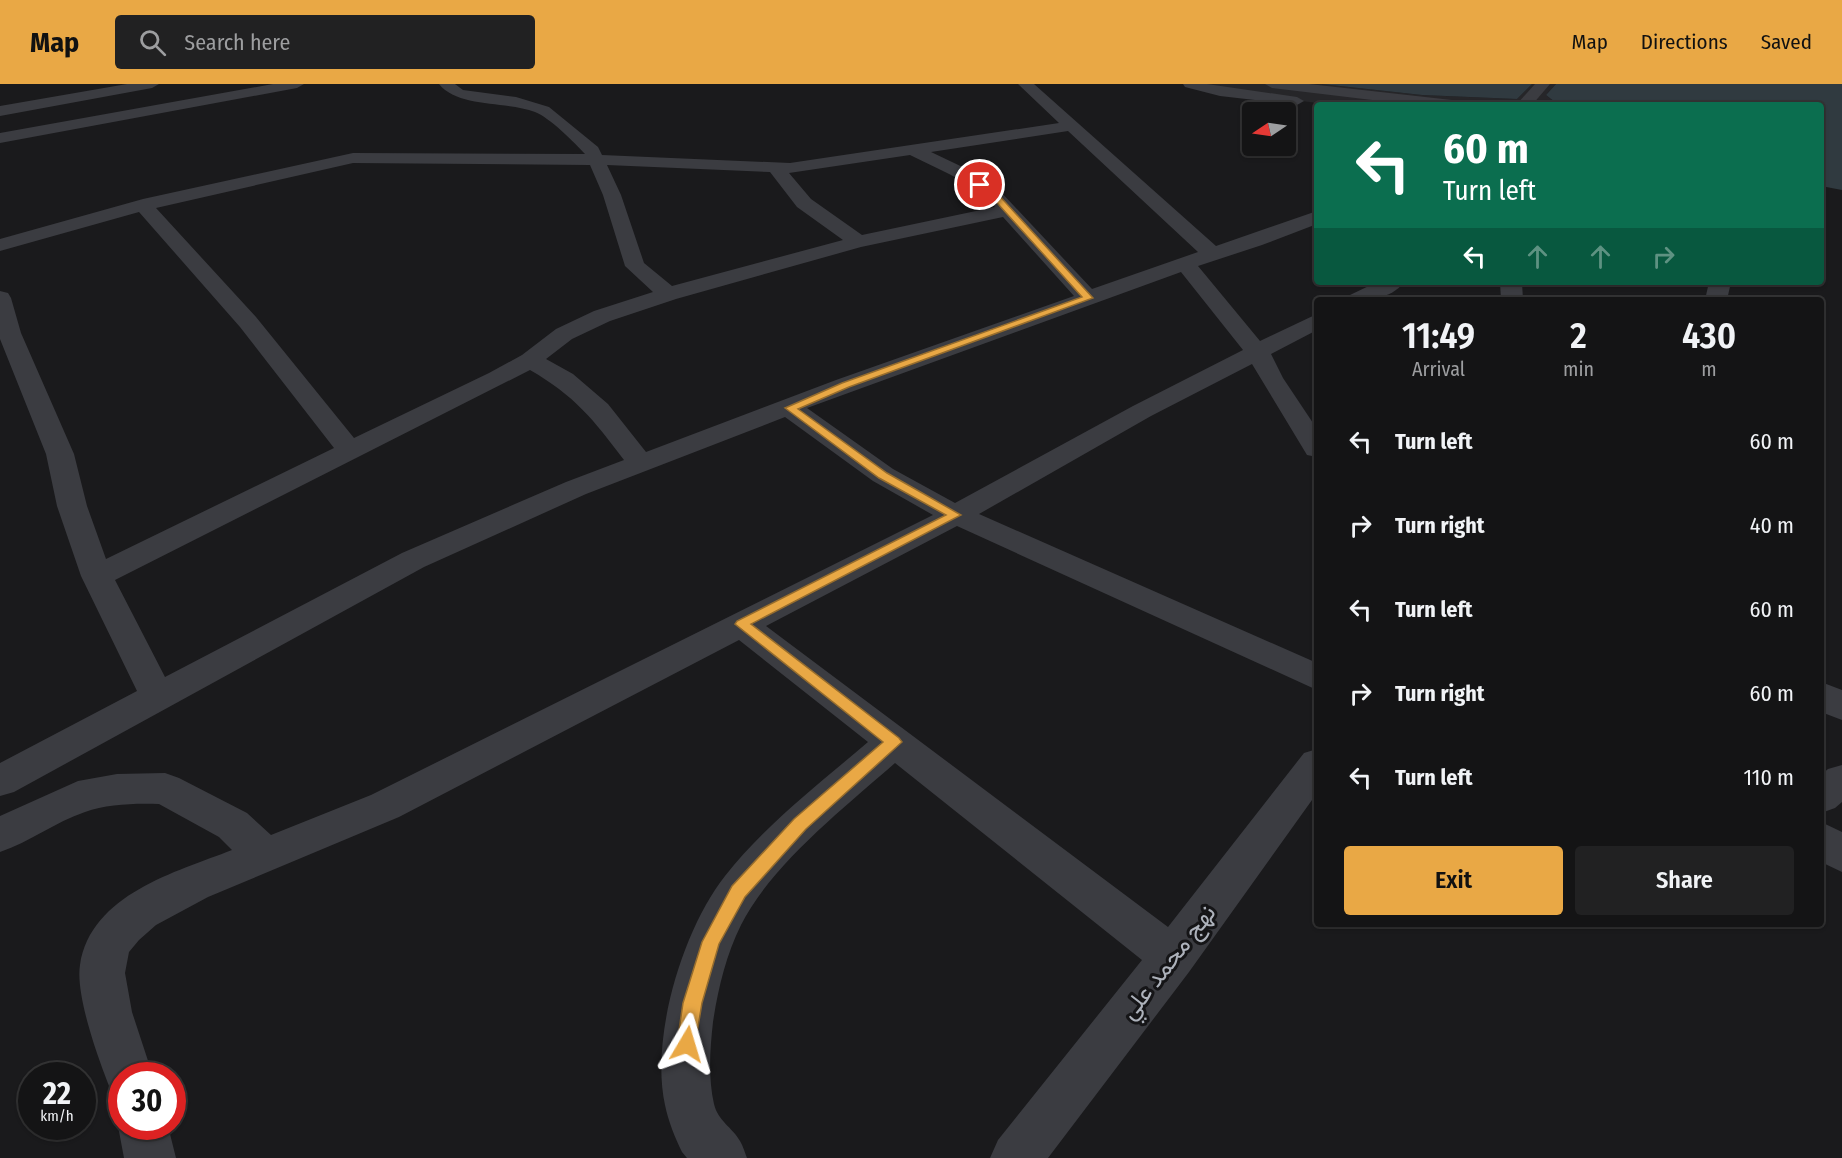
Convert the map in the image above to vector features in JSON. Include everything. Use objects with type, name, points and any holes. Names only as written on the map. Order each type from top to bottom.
[{"type":"street","points":[[0,111],[152,84]]},
{"type":"street","points":[[197,84],[213,99]]},
{"type":"street","points":[[0,138],[297,84]]},
{"type":"street","points":[[446,84],[459,94],[516,101],[544,110],[592,151],[612,195],[635,266],[668,294]]},
{"type":"street","points":[[1025,84],[1212,254]]},
{"type":"street","points":[[1190,84],[1220,92],[1314,104]]},
{"type":"street","points":[[1272,84],[1426,102]]},
{"type":"street","points":[[1527,102],[1543,84]]},
{"type":"street","points":[[0,245],[143,205],[353,158],[648,160],[776,168],[812,166],[1072,126]]},
{"type":"street","points":[[914,150],[967,176],[993,194],[1088,298]]},
{"type":"street","points":[[776,168],[804,203],[858,242]]},
{"type":"street","points":[[143,205],[248,322],[350,451]]},
{"type":"street","points":[[97,576],[498,378],[530,360],[564,334],[602,316],[668,294],[858,242],[1008,210]]},
{"type":"street","points":[[0,782],[413,560],[576,488],[790,408],[845,385],[1314,218]]},
{"type":"street","points":[[1185,264],[1241,335],[1258,352],[1271,378],[1314,444]]},
{"type":"street","points":[[1364,297],[1387,285]]},
{"type":"street","points":[[0,298],[9,333],[60,454],[72,506],[97,576],[158,697]]},
{"type":"street","points":[[125,1062],[108,1006],[102,971],[105,956],[114,937],[128,921],[143,910],[265,855],[385,806],[955,515],[1142,411],[1314,323]]},
{"type":"street","points":[[530,360],[564,379],[599,410],[641,464]]},
{"type":"street","points":[[790,408],[883,475],[955,515],[1314,676]]},
{"type":"street","points":[[741,624],[1173,957]]},
{"type":"street","points":[[1824,697],[1842,706]]},
{"type":"street","points":[[721,1158],[698,1130],[687,1096],[686,1060],[692,1003],[711,942],[738,891],[800,824],[894,742]]},
{"type":"street","name":"نهج محمد علي","points":[[1016,1158],[1173,957],[1314,768]]},
{"type":"street","points":[[1824,795],[1842,780]]},
{"type":"street","points":[[0,835],[78,797],[109,791],[165,789],[233,825],[265,855]]},
{"type":"street","points":[[1824,841],[1842,855]]},
{"type":"street","points":[[146,1140],[150,1158]]},
{"type":"shaded area","points":[[1195,84],[1322,84],[1422,95],[1517,99],[1532,84],[1556,84],[1546,95],[1555,102],[1314,103],[1216,90]]},
{"type":"shaded area","points":[[1322,84],[1532,84],[1517,99],[1422,95]]},
{"type":"shaded area","points":[[1556,84],[1842,84],[1842,190],[1824,187],[1824,102],[1555,102],[1546,95]]},
{"type":"route","points":[[687,1044],[692,1003],[711,942],[738,891],[800,824],[894,742],[741,624],[955,515],[883,475],[790,408],[845,385],[1088,298],[993,194],[980,185]]}]
